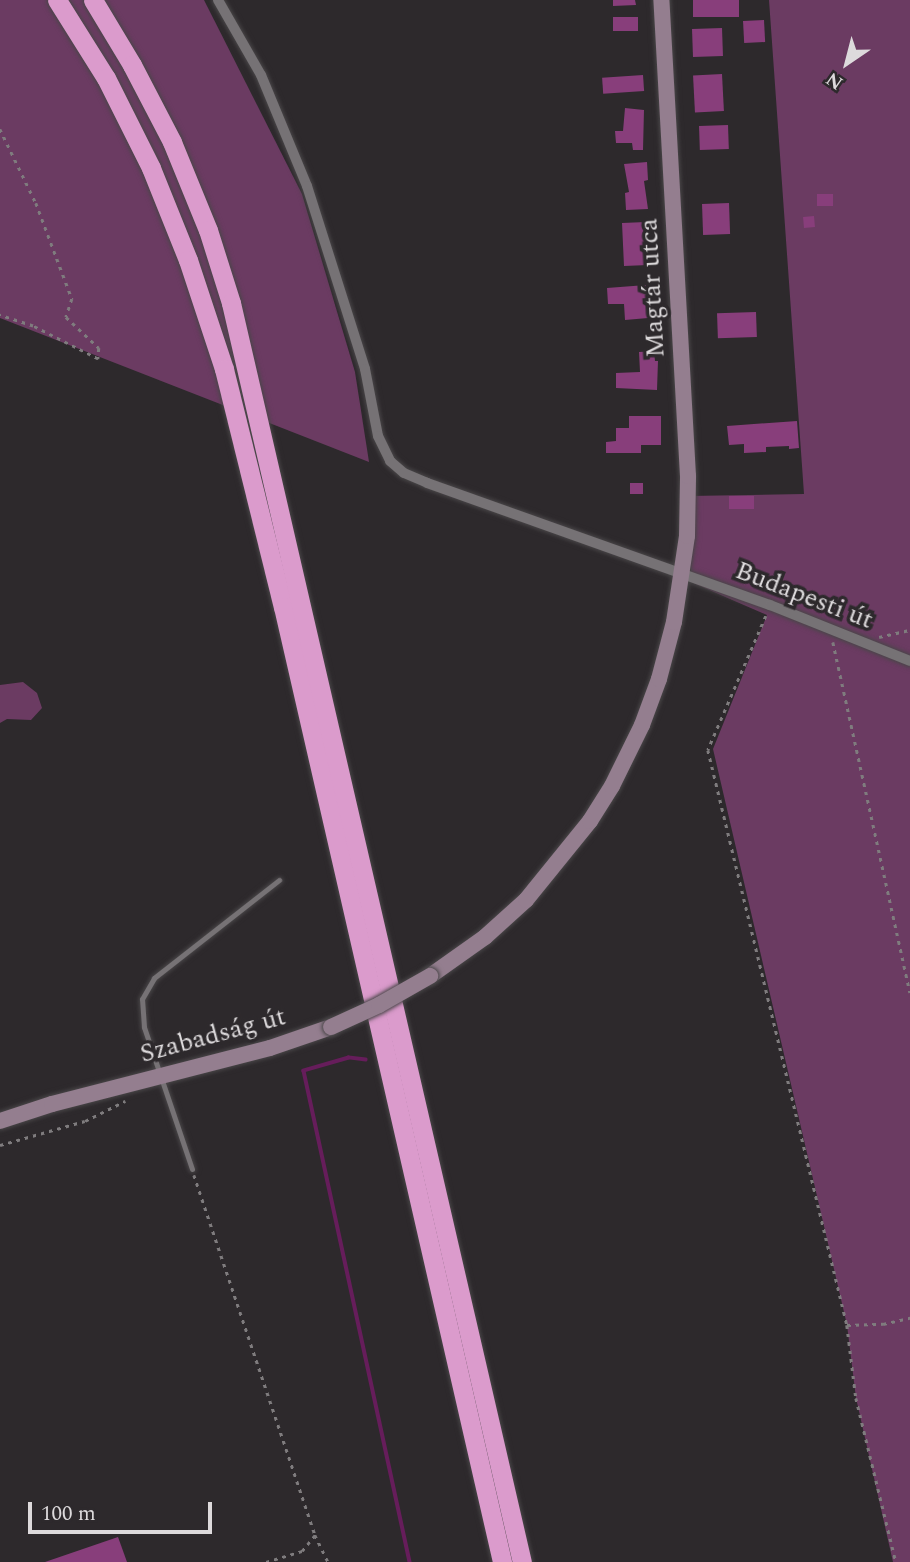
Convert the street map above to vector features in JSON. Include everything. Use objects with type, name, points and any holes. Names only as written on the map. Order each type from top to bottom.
[{"type":"highway","points":[[57,0],[106,78],[145,156],[188,260],[224,369],[277,582],[502,1562]]},
{"type":"highway","points":[[93,0],[132,65],[172,142],[208,230],[231,303],[522,1562]]},
{"type":"street","name":"Budapesti út","points":[[218,0],[261,75],[307,186],[365,369],[378,436],[390,461],[404,473],[427,483],[770,605],[831,632],[910,661]]},
{"type":"street","name":"Magtár utca","points":[[430,976],[485,937],[526,900],[566,854],[601,804],[627,758],[654,692],[674,622],[687,536],[688,477],[661,0]]},
{"type":"street","name":"Szabadság út","points":[[0,1121],[51,1104],[270,1048],[331,1027],[379,1006],[430,976]]},
{"type":"lane","points":[[192,1170],[143,1020],[142,999],[155,978],[279,880]]},
{"type":"path","points":[[0,129],[36,203],[72,299],[66,317],[99,348],[98,359],[33,326],[0,316]]},
{"type":"path","points":[[770,605],[708,751],[846,1325],[856,1398],[896,1562]]},
{"type":"path","points":[[857,641],[910,630]]},
{"type":"path","points":[[831,632],[910,993]]},
{"type":"path","points":[[192,1170],[315,1535],[328,1562]]},
{"type":"path","points":[[846,1325],[883,1324],[910,1318]]},
{"type":"path","points":[[265,1562],[302,1551],[315,1535]]},
{"type":"shaded area","points":[[0,0],[204,0],[302,194],[355,372],[369,462],[0,318]]},
{"type":"shaded area","points":[[769,0],[910,0],[910,1562],[893,1562],[856,1398],[847,1325],[713,749],[767,615],[691,582],[689,496],[804,494]]},
{"type":"shaded area","points":[[23,682],[37,693],[42,708],[31,720],[7,719],[0,723],[0,685]]},
{"type":"building","points":[[613,0],[635,0],[636,5],[613,6]]},
{"type":"building","points":[[693,0],[739,0],[739,17],[693,17]]},
{"type":"building","points":[[613,17],[638,17],[638,31],[613,31]]},
{"type":"building","points":[[764,20],[765,42],[744,43],[743,21]]},
{"type":"building","points":[[722,28],[723,56],[693,57],[692,29]]},
{"type":"building","points":[[722,74],[724,111],[695,112],[693,76]]},
{"type":"building","points":[[643,75],[644,91],[603,94],[602,78]]},
{"type":"building","points":[[625,108],[644,110],[643,150],[633,150],[632,143],[616,143],[615,131],[623,131]]},
{"type":"building","points":[[728,125],[729,149],[700,150],[699,126]]},
{"type":"building","points":[[647,162],[648,180],[644,181],[648,209],[626,210],[625,193],[629,192],[624,164]]},
{"type":"building","points":[[817,194],[833,194],[833,206],[817,206]]},
{"type":"building","points":[[729,203],[730,234],[703,235],[702,204]]},
{"type":"building","points":[[814,216],[815,227],[804,228],[803,217]]},
{"type":"building","points":[[646,222],[651,253],[647,253],[648,265],[624,266],[622,223]]},
{"type":"building","points":[[646,285],[648,318],[625,320],[624,304],[608,304],[607,288]]},
{"type":"building","points":[[756,312],[757,337],[718,338],[717,313]]},
{"type":"building","points":[[654,351],[655,361],[658,361],[657,390],[616,388],[616,373],[640,372],[639,352]]},
{"type":"building","points":[[629,416],[661,416],[661,445],[641,445],[641,453],[606,453],[606,442],[616,441],[616,428],[629,428]]},
{"type":"building","points":[[797,421],[799,448],[766,447],[766,452],[744,453],[744,444],[729,445],[727,426]]},
{"type":"building","points":[[630,483],[643,483],[643,494],[630,494]]},
{"type":"building","points":[[729,496],[754,496],[754,509],[729,509]]},
{"type":"building","points":[[118,1537],[127,1562],[45,1562]]},
{"type":"waterway","points":[[366,1060],[349,1058],[304,1071],[410,1562]]}]
